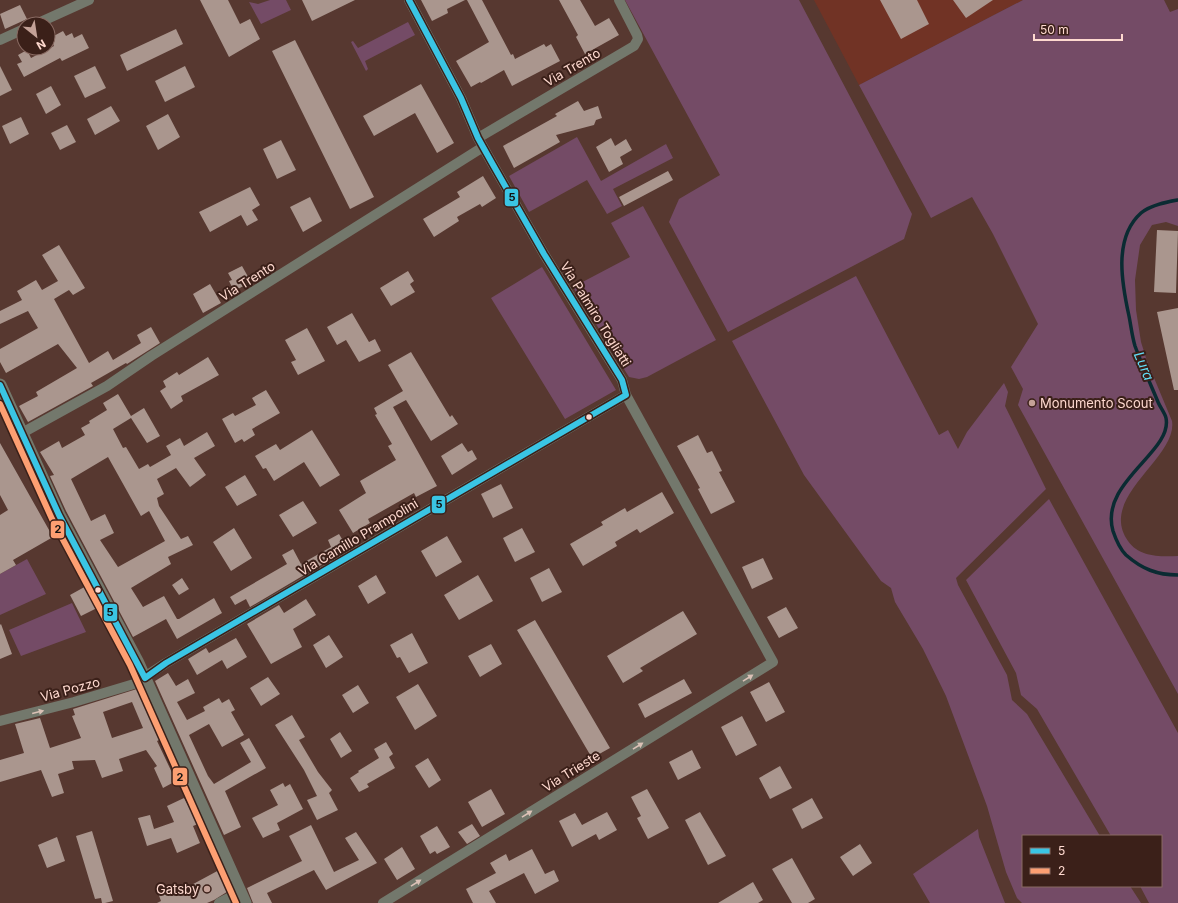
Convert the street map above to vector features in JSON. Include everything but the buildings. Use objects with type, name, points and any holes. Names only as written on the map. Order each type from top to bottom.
[{"type":"street","points":[[54,16],[89,0]]},
{"type":"street","name":"Via Palmiro Togliatti","points":[[409,0],[481,142],[544,254],[622,380],[626,395],[774,662]]},
{"type":"street","name":"Via Trento","points":[[22,433],[107,386],[150,356],[481,142],[634,46],[638,39],[637,35],[619,0]]},
{"type":"street","points":[[0,40],[16,33]]},
{"type":"street","points":[[0,384],[59,515],[145,678],[242,897],[219,903]]},
{"type":"street","name":"Via Camillo Prampolini","points":[[145,678],[166,663],[626,395]]},
{"type":"street","name":"Via Trieste","points":[[383,903],[774,662]]},
{"type":"street","name":"Via Pozzo","points":[[0,721],[88,698],[134,684],[145,678]]},
{"type":"shaded area","points":[[270,0],[286,0],[291,10],[261,24],[249,2],[258,4]]},
{"type":"shaded area","points":[[625,0],[799,0],[912,214],[904,239],[728,332],[669,222],[679,199],[720,175]]},
{"type":"shaded area","points":[[814,0],[1023,0],[859,85]]},
{"type":"shaded area","points":[[1023,0],[1164,0],[1170,12],[1178,9],[1178,226],[1166,222],[1152,225],[1140,245],[1135,280],[1136,310],[1141,342],[1147,361],[1172,421],[1171,435],[1153,464],[1130,493],[1123,509],[1121,525],[1128,541],[1138,550],[1150,555],[1178,556],[1178,694],[1018,405],[1023,389],[1011,367],[1038,324],[993,234],[972,197],[931,218],[859,85]]},
{"type":"shaded area","points":[[408,22],[415,35],[365,61],[368,69],[366,71],[351,42],[353,41],[358,48]]},
{"type":"shaded area","points":[[577,137],[601,181],[666,144],[673,158],[613,189],[622,206],[607,214],[587,180],[529,212],[509,176]]},
{"type":"shaded area","points":[[643,206],[716,340],[647,377],[639,379],[629,377],[573,287],[630,257],[611,223]]},
{"type":"shaded area","points":[[542,267],[616,390],[565,419],[491,298]]},
{"type":"shaded area","points":[[856,276],[939,435],[948,430],[958,449],[967,432],[1004,383],[1008,392],[1005,406],[1046,489],[956,578],[958,585],[1007,675],[1012,700],[1027,714],[1099,835],[1022,835],[1022,887],[1131,887],[1141,903],[1022,903],[1017,898],[1006,872],[987,806],[946,696],[923,649],[895,602],[891,588],[881,581],[804,475],[732,341]]},
{"type":"shaded area","points":[[1049,499],[1178,733],[1178,903],[1149,903],[1141,887],[1162,887],[1162,835],[1110,835],[1037,709],[1021,695],[1016,673],[966,580]]},
{"type":"shaded area","points":[[27,559],[46,594],[0,615],[0,574]]},
{"type":"shaded area","points":[[72,603],[86,632],[21,656],[9,630]]},
{"type":"shaded area","points":[[978,829],[979,837],[1005,903],[930,903],[913,874]]},
{"type":"waterway","name":"Lura","points":[[1178,200],[1154,206],[1141,213],[1132,223],[1126,235],[1123,248],[1122,276],[1134,342],[1149,381],[1166,418],[1165,431],[1159,443],[1125,483],[1116,497],[1112,513],[1113,531],[1120,547],[1126,555],[1138,564],[1150,570],[1163,574],[1178,575]]},
{"type":"transit line","name":"5","points":[[0,385],[59,515],[145,678],[166,663],[626,395],[622,380],[544,254],[478,138],[461,98],[409,0]]},
{"type":"transit line","name":"2","points":[[0,404],[52,519],[130,665],[236,903]]},
{"type":"place","name":"Monumento Scout","points":[[1032,403]]},
{"type":"place","name":"Gatsby","points":[[207,889]]}]
